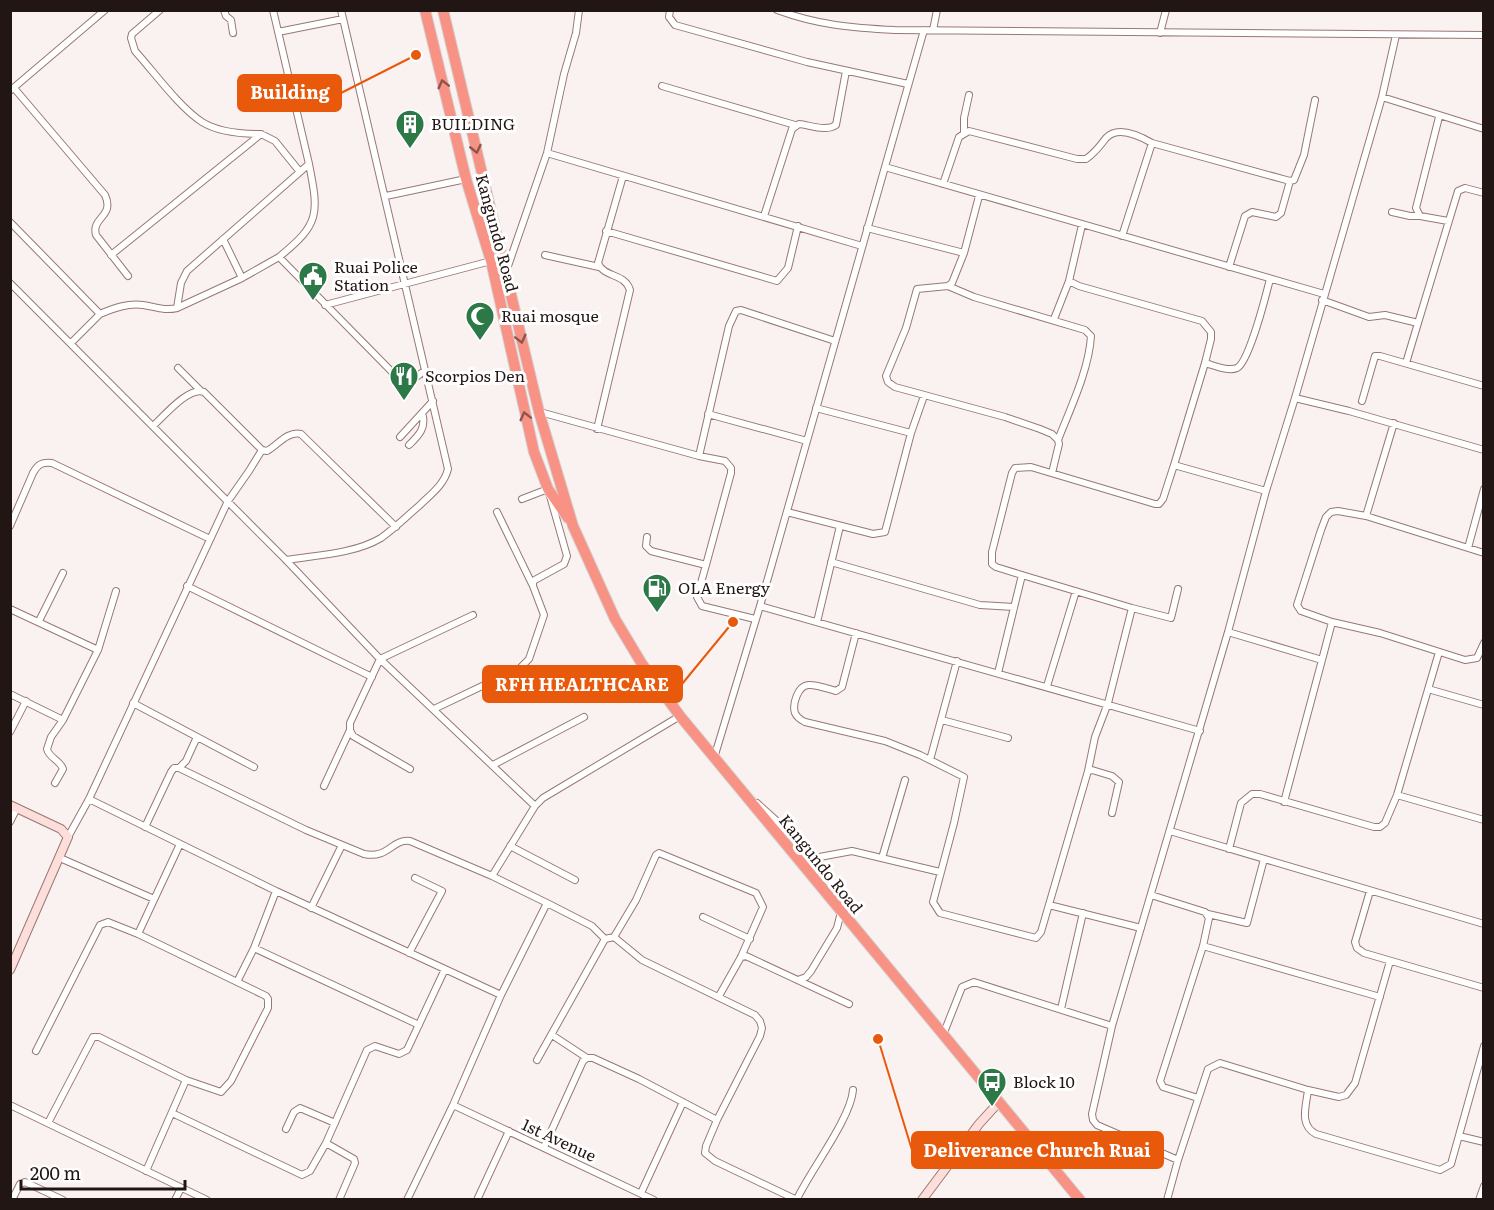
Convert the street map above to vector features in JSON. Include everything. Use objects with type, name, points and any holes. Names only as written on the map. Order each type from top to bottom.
[{"type":"highway","name":"Kangundo Road","points":[[425,10],[466,179],[491,261],[534,452],[548,489],[573,526]]},
{"type":"highway","name":"Kangundo Road","points":[[443,10],[539,412],[573,526],[615,619],[642,664],[680,716],[1080,1200]]},
{"type":"highway","points":[[534,452],[543,451],[549,445]]},
{"type":"street","points":[[105,10],[12,89],[105,195],[108,208],[94,230],[99,241],[128,276]]},
{"type":"street","points":[[148,10],[153,16]]},
{"type":"street","points":[[160,10],[132,34],[135,51],[189,113],[204,124],[244,134],[261,134],[275,141],[300,172]]},
{"type":"street","points":[[224,10],[226,16],[231,20],[233,33]]},
{"type":"street","points":[[71,343],[100,314],[115,308],[129,304],[162,310],[177,308],[242,278],[279,257],[304,232],[314,217],[316,208],[309,164],[273,10]]},
{"type":"street","points":[[286,560],[349,550],[365,545],[396,527],[440,486],[448,469],[341,10]]},
{"type":"street","points":[[505,274],[547,153],[564,74],[576,33],[579,10]]},
{"type":"street","points":[[670,10],[669,18],[675,25],[807,62],[908,84]]},
{"type":"street","points":[[777,10],[821,24],[843,27],[924,30],[1484,35]]},
{"type":"street","points":[[933,30],[937,10]]},
{"type":"street","points":[[1160,33],[1166,10]]},
{"type":"street","points":[[278,32],[344,19]]},
{"type":"street","points":[[714,758],[760,606],[924,30]]},
{"type":"street","points":[[1178,1160],[1097,1125],[1092,1120],[1092,1114],[1112,1026],[1200,731],[1266,492],[1382,97],[1396,34]]},
{"type":"street","points":[[662,86],[795,125],[832,128],[836,125],[846,71]]},
{"type":"street","points":[[964,132],[964,117],[969,95]]},
{"type":"street","points":[[1382,97],[1439,117],[1484,129]]},
{"type":"street","points":[[1229,267],[1245,216],[1252,212],[1279,216],[1290,181],[1294,180],[1304,155],[1315,100]]},
{"type":"street","points":[[1420,216],[1416,208],[1439,117]]},
{"type":"street","points":[[764,216],[795,125]]},
{"type":"street","points":[[943,184],[959,137],[964,132],[977,132],[1077,159],[1086,159],[1103,144],[1107,137],[1125,132],[1140,136],[1152,143],[1290,181]]},
{"type":"street","points":[[111,255],[261,134]]},
{"type":"street","points":[[1122,236],[1152,143]]},
{"type":"street","points":[[547,153],[862,246]]},
{"type":"street","points":[[177,308],[184,276],[309,164]]},
{"type":"street","points":[[885,167],[1270,279],[1323,297],[1369,317],[1385,315],[1418,323]]},
{"type":"street","points":[[599,267],[606,231],[622,176]]},
{"type":"street","points":[[386,196],[466,179]]},
{"type":"street","points":[[1406,363],[1458,192],[1465,188],[1484,193]]},
{"type":"street","points":[[948,286],[955,279],[964,253],[979,196]]},
{"type":"street","points":[[1392,212],[1448,221]]},
{"type":"street","points":[[10,222],[100,314]]},
{"type":"street","points":[[1054,319],[1069,281],[1082,225]]},
{"type":"street","points":[[606,231],[777,280],[788,268],[798,226]]},
{"type":"street","points":[[867,228],[964,253]]},
{"type":"street","points":[[223,239],[242,278]]},
{"type":"street","points":[[544,255],[599,267],[624,279],[630,290],[597,429]]},
{"type":"street","points":[[279,257],[395,375],[404,381],[412,380],[425,370]]},
{"type":"street","points":[[325,306],[491,261]]},
{"type":"street","points":[[1205,363],[1230,369],[1238,368],[1243,363],[1257,327],[1270,279]]},
{"type":"street","points":[[1069,281],[1079,286],[1202,321],[1211,332],[1205,363],[1163,499],[1159,504],[1052,473],[1022,466],[1015,468],[990,559],[996,567],[1171,618],[1178,589]]},
{"type":"street","points":[[10,295],[13,285],[286,560],[380,659],[535,806]]},
{"type":"street","points":[[1052,473],[1058,440],[1076,393],[1090,345],[1090,336],[1085,330],[1054,319],[974,297],[948,286],[917,289],[906,328],[886,376],[888,382],[895,387],[924,396],[1005,417],[1052,434],[1058,440]]},
{"type":"street","points":[[699,456],[729,326],[736,311],[741,310],[835,341]]},
{"type":"street","points":[[1362,401],[1375,356],[1484,386]]},
{"type":"street","points":[[178,368],[262,450],[267,451],[289,435],[301,434],[396,527]]},
{"type":"street","points":[[153,426],[191,392],[200,390]]},
{"type":"street","points":[[787,512],[873,534],[885,532],[910,433],[924,396]]},
{"type":"street","points":[[1295,398],[1394,423],[1484,450]]},
{"type":"street","points":[[400,437],[433,401]]},
{"type":"street","points":[[816,408],[910,433]]},
{"type":"street","points":[[539,412],[725,461],[731,468],[696,597],[702,606],[756,619]]},
{"type":"street","points":[[409,445],[423,428],[422,413]]},
{"type":"street","points":[[708,414],[807,441]]},
{"type":"street","points":[[1366,516],[1394,423]]},
{"type":"street","points":[[10,970],[68,837],[89,799],[228,501],[262,450]]},
{"type":"street","points":[[10,526],[33,473],[38,465],[44,462],[52,463],[210,539]]},
{"type":"street","points":[[1174,465],[1266,492]]},
{"type":"street","points":[[522,499],[548,489],[566,560],[564,564],[533,581],[533,586]]},
{"type":"street","points":[[1468,548],[1484,489]]},
{"type":"street","points":[[434,709],[526,663],[544,615],[533,586],[497,512]]},
{"type":"street","points":[[1484,553],[1366,516],[1331,512],[1326,517],[1321,530],[1298,605],[1301,611],[1332,622],[1380,633],[1471,660],[1480,654],[1484,643]]},
{"type":"street","points":[[817,622],[840,526]]},
{"type":"street","points":[[647,537],[646,546],[651,551],[706,565]]},
{"type":"street","points":[[831,562],[980,605],[1014,607]]},
{"type":"street","points":[[39,621],[63,573]]},
{"type":"street","points":[[998,673],[1022,575]]},
{"type":"street","points":[[187,586],[372,677]]},
{"type":"street","points":[[56,783],[63,769],[47,749],[51,737],[63,720],[98,650],[116,591]]},
{"type":"street","points":[[1047,686],[1076,591]]},
{"type":"street","points":[[760,606],[1200,731]]},
{"type":"street","points":[[856,633],[842,687],[836,691],[810,685],[800,689],[795,702],[798,718],[805,722],[885,741],[964,777],[933,902],[940,912],[949,916],[1033,939],[1040,936],[1088,771],[1095,737],[1108,703],[1132,608]]},
{"type":"street","points":[[10,609],[98,650]]},
{"type":"street","points":[[324,786],[380,659],[473,615]]},
{"type":"street","points":[[1284,802],[1332,622]]},
{"type":"street","points":[[1228,632],[1322,660]]},
{"type":"street","points":[[1229,849],[1241,803],[1252,794],[1260,794],[1374,827],[1380,827],[1385,823],[1398,795],[1439,652]]},
{"type":"street","points":[[930,760],[957,661]]},
{"type":"street","points":[[1428,689],[1484,705]]},
{"type":"street","points":[[10,694],[63,720]]},
{"type":"street","points":[[10,732],[26,701]]},
{"type":"street","points":[[133,702],[254,767]]},
{"type":"street","points":[[492,876],[535,806],[543,798],[680,716]]},
{"type":"street","points":[[493,765],[584,717]]},
{"type":"street","points":[[942,720],[1008,738]]},
{"type":"street","points":[[350,730],[353,736],[410,769]]},
{"type":"street","points":[[179,768],[186,761],[198,737]]},
{"type":"street","points":[[146,827],[171,772],[174,768],[179,768],[364,854],[374,856],[383,854],[399,843],[410,841],[492,876],[547,903],[592,926],[605,939]]},
{"type":"street","points":[[1088,771],[1112,776],[1119,782],[1112,813]]},
{"type":"street","points":[[882,858],[904,780]]},
{"type":"street","points":[[741,791],[779,823],[809,856],[814,858],[848,851],[940,872]]},
{"type":"street","points":[[1398,795],[1484,820]]},
{"type":"street","points":[[89,799],[311,908],[501,995]]},
{"type":"street","points":[[10,822],[14,806],[61,829],[68,837]]},
{"type":"street","points":[[1170,831],[1484,924]]},
{"type":"street","points":[[138,934],[180,844]]},
{"type":"street","points":[[311,908],[342,845]]},
{"type":"street","points":[[510,846],[575,880]]},
{"type":"street","points":[[537,1060],[605,939],[614,937],[636,900],[656,855],[660,853],[756,893],[763,907],[750,939],[719,996]]},
{"type":"street","points":[[60,858],[154,899]]},
{"type":"street","points":[[1151,895],[1208,914],[1247,923],[1264,859]]},
{"type":"street","points":[[409,953],[442,891],[415,878]]},
{"type":"street","points":[[237,982],[254,948],[276,891]]},
{"type":"street","points":[[1370,891],[1355,942],[1357,948],[1364,953],[1484,988]]},
{"type":"street","points":[[407,1200],[453,1105],[501,995],[547,903]]},
{"type":"street","points":[[1049,905],[1141,928]]},
{"type":"street","points":[[798,980],[806,977],[811,971],[837,928],[841,912]]},
{"type":"street","points":[[1060,1009],[1083,914]]},
{"type":"street","points":[[1198,1098],[1163,1087],[1160,1081],[1203,946],[1208,914]]},
{"type":"street","points":[[703,917],[750,939]]},
{"type":"street","points":[[36,1051],[100,925],[108,922],[138,934],[266,996],[269,1002],[225,1089],[218,1092],[186,1080],[99,1037],[93,1037],[48,1123]]},
{"type":"street","points":[[837,928],[854,928]]},
{"type":"street","points":[[614,937],[642,960],[719,996],[755,1015],[760,1021],[762,1028],[760,1036],[706,1146],[705,1153],[708,1157],[797,1199],[805,1181],[836,1132],[849,1105],[853,1090]]},
{"type":"street","points":[[1203,946],[1380,997]]},
{"type":"street","points":[[254,948],[419,1025]]},
{"type":"street","points":[[741,957],[746,956],[849,1004]]},
{"type":"street","points":[[1167,1200],[1208,1069],[1220,1063],[1339,1097],[1351,1090],[1355,1083],[1390,961]]},
{"type":"street","points":[[172,1113],[302,1175],[310,1171],[326,1143],[367,1050],[375,1046],[399,1054],[407,1050],[445,969]]},
{"type":"street","points":[[943,1035],[962,987],[974,982],[1112,1026]]},
{"type":"street","points":[[552,1035],[587,1058],[592,1058],[639,1079],[717,1120]]},
{"type":"street","points":[[1308,1090],[1305,1122],[1308,1130],[1440,1170],[1451,1164],[1484,1046]]},
{"type":"street","points":[[544,1147],[583,1061],[587,1058]]},
{"type":"street","points":[[146,1171],[186,1080]]},
{"type":"street","points":[[641,1193],[683,1102]]},
{"type":"street","points":[[925,1199],[979,1124],[999,1102]]},
{"type":"street","name":"1st Avenue","points":[[453,1105],[654,1200]]},
{"type":"street","points":[[11,1108],[48,1123],[207,1200]]},
{"type":"street","points":[[286,1129],[294,1112],[300,1108],[335,1123]]},
{"type":"street","points":[[477,1200],[510,1131]]},
{"type":"street","points":[[1458,1136],[1484,1142]]},
{"type":"street","points":[[326,1143],[354,1159],[356,1163],[339,1200]]},
{"type":"street","points":[[12,1200],[20,1184],[25,1182],[63,1200]]},
{"type":"street","points":[[1479,1200],[1484,1185]]},
{"type":"street","points":[[175,1200],[181,1188]]},
{"type":"place","name":"Building","points":[[416,55]]},
{"type":"place","name":"BUILDING","points":[[410,150]]},
{"type":"place","name":"Ruai Police Station","points":[[313,302]]},
{"type":"place","name":"Ruai mosque","points":[[480,342]]},
{"type":"place","name":"Scorpios Den","points":[[404,402]]},
{"type":"place","name":"OLA Energy","points":[[657,614]]},
{"type":"place","name":"RFH HEALTHCARE","points":[[733,622]]},
{"type":"place","name":"Deliverance Church Ruai","points":[[878,1039]]},
{"type":"place","name":"Block 10","points":[[992,1108]]}]
